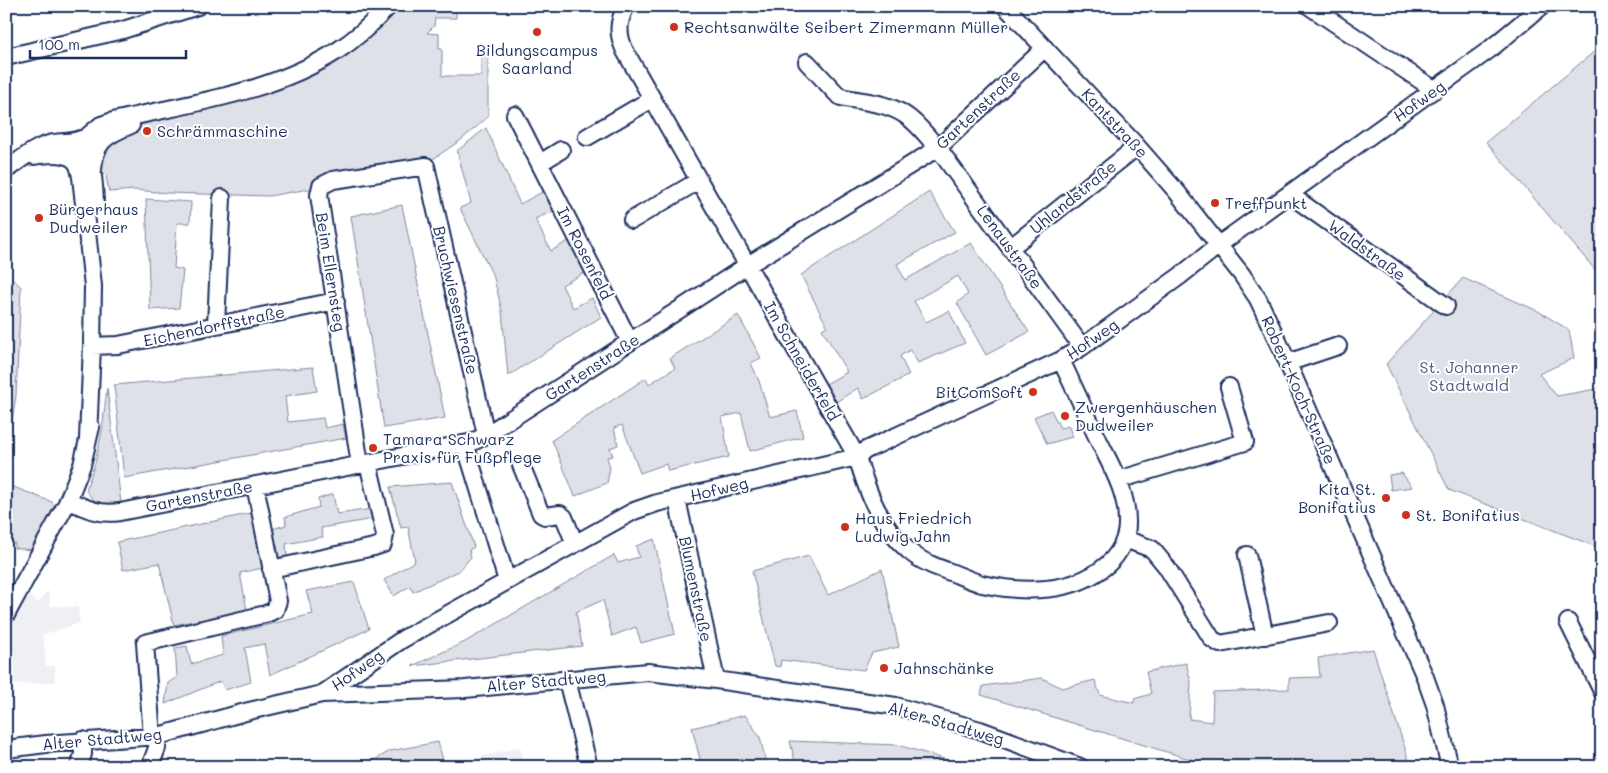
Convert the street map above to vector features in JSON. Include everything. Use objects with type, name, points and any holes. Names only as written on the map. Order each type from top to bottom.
[{"type":"street","points":[[6,58],[123,30],[198,6]]},
{"type":"street","points":[[10,168],[34,156],[83,147],[101,125],[113,121],[232,95],[293,74],[336,52],[350,42],[389,6]]},
{"type":"street","name":"Im Schneiderfeld","points":[[626,6],[621,15],[619,26],[620,38],[625,51],[857,457],[872,501],[895,538],[911,553],[934,566],[981,584],[1036,590],[1071,584],[1099,572],[1111,561],[1125,539]]},
{"type":"street","name":"Kantstraße","points":[[1005,6],[1136,144],[1219,245]]},
{"type":"street","points":[[1309,6],[1435,90]]},
{"type":"street","name":"Hofweg","points":[[322,694],[403,638],[634,511],[657,503],[857,457],[866,450],[1061,360],[1180,276],[1219,245],[1435,90],[1489,50],[1542,6]]},
{"type":"street","name":"Gartenstraße","points":[[68,500],[95,512],[113,513],[465,444],[486,435],[748,265],[938,148],[1045,48]]},
{"type":"street","name":"Lenaustraße","points":[[807,62],[841,97],[883,105],[900,112],[914,122],[938,148],[1082,346]]},
{"type":"street","points":[[587,137],[652,99]]},
{"type":"street","name":"Im Rosenfeld","points":[[515,115],[630,342]]},
{"type":"street","name":"Uhlandstraße","points":[[1010,248],[1128,153],[1136,144]]},
{"type":"street","points":[[6,615],[59,520],[68,500],[82,465],[99,390],[97,346],[101,269],[83,147]]},
{"type":"street","points":[[540,163],[561,150]]},
{"type":"street","name":"Beim Ellernsteg","points":[[270,569],[382,544],[384,535],[364,464],[319,195],[321,186],[333,180],[426,166]]},
{"type":"street","name":"Bruchwiesenstraße","points":[[426,166],[486,435]]},
{"type":"street","points":[[632,220],[698,181]]},
{"type":"street","name":"Waldstraße","points":[[1289,194],[1446,306]]},
{"type":"street","points":[[216,325],[222,198]]},
{"type":"street","name":"Robert-Koch-Straße","points":[[1219,245],[1238,269],[1258,300],[1287,363],[1425,677],[1435,705],[1450,767]]},
{"type":"street","name":"Eichendorffstraße","points":[[97,346],[118,345],[336,301]]},
{"type":"street","points":[[1287,363],[1338,346]]},
{"type":"street","points":[[1061,360],[1118,480],[1126,503],[1127,524],[1125,539],[1152,549],[1166,566],[1212,639],[1220,644],[1329,623]]},
{"type":"street","points":[[1118,480],[1245,442],[1229,387]]},
{"type":"street","points":[[465,444],[507,581]]},
{"type":"street","points":[[521,465],[541,514],[546,516],[560,514],[564,517],[575,544]]},
{"type":"street","points":[[150,767],[157,748],[144,643],[266,614],[275,610],[278,601],[270,569],[255,485]]},
{"type":"street","name":"Blumenstraße","points":[[676,499],[716,680]]},
{"type":"street","points":[[1247,556],[1265,636]]},
{"type":"street","points":[[1568,622],[1602,690]]},
{"type":"street","name":"Alter Stadtweg","points":[[6,750],[83,740],[155,736],[248,711],[322,694],[465,689],[648,672],[896,706],[980,730],[1080,767]]},
{"type":"street","points":[[567,680],[589,767]]},
{"type":"street","points":[[79,767],[83,754],[83,740]]},
{"type":"shaded area","points":[[47,591],[49,593],[50,606],[78,607],[80,623],[42,635],[46,666],[55,666],[55,682],[6,685],[6,600],[27,595],[39,603]]},
{"type":"shaded area","points":[[520,747],[526,767],[445,766]]},
{"type":"green space","points":[[400,6],[456,6],[456,18],[435,18],[434,26],[427,33],[439,34],[439,49],[442,49],[442,76],[481,76],[481,55],[488,55],[488,117],[461,140],[430,161],[315,188],[269,196],[167,193],[135,190],[109,192],[106,176],[100,170],[102,149],[136,126],[165,117],[233,102],[381,25]]},
{"type":"green space","points":[[1602,45],[1602,278],[1486,142]]},
{"type":"green space","points":[[486,128],[520,204],[546,190],[556,210],[535,219],[551,251],[572,239],[588,271],[562,285],[573,308],[592,298],[601,317],[508,376],[502,311],[494,278],[460,208],[471,203],[457,151]]},
{"type":"green space","points":[[929,192],[955,232],[897,264],[905,280],[971,243],[1029,332],[986,355],[957,303],[968,294],[958,276],[914,301],[926,322],[949,311],[965,343],[918,363],[910,350],[900,356],[909,375],[863,399],[858,388],[836,402],[826,384],[847,372],[822,329],[827,326],[801,275]]},
{"type":"green space","points":[[146,199],[191,202],[190,223],[177,223],[174,268],[183,270],[179,308],[150,310]]},
{"type":"green space","points":[[402,205],[445,418],[384,428],[351,216]]},
{"type":"green space","points":[[7,273],[21,287],[16,396],[6,458]]},
{"type":"green space","name":"St. Johanner Stadtwald","points":[[1463,278],[1538,311],[1569,330],[1574,358],[1539,374],[1557,396],[1602,388],[1602,549],[1449,490],[1386,364]]},
{"type":"green space","points":[[738,315],[761,358],[751,363],[759,381],[770,417],[797,411],[803,437],[750,451],[741,413],[722,417],[729,457],[668,471],[666,464],[640,473],[622,425],[614,428],[618,445],[610,448],[613,456],[607,457],[610,468],[607,483],[575,496],[552,440],[646,378],[649,384],[675,368],[670,358]]},
{"type":"green space","points":[[313,367],[317,391],[285,396],[288,422],[323,418],[325,428],[343,424],[346,438],[124,478],[114,385]]},
{"type":"green space","points":[[107,388],[121,503],[110,504],[97,502],[86,490],[95,463],[102,431]]},
{"type":"green space","points":[[1051,410],[1060,428],[1069,426],[1072,437],[1047,444],[1034,417]]},
{"type":"green space","points":[[1402,473],[1412,487],[1391,490],[1389,475]]},
{"type":"green space","points":[[452,482],[474,547],[469,550],[471,557],[459,571],[413,592],[410,586],[394,596],[384,580],[415,561],[408,527],[401,528],[390,487]]},
{"type":"green space","points":[[6,484],[52,502],[55,506],[32,550],[14,548],[15,543],[6,543]]},
{"type":"green space","points":[[333,494],[337,514],[372,509],[373,519],[321,528],[323,537],[286,544],[287,557],[278,559],[272,529],[286,525],[285,517],[319,507],[318,499]]},
{"type":"green space","points":[[252,513],[263,568],[240,573],[247,610],[174,625],[159,563],[123,570],[117,542]]},
{"type":"green space","points":[[654,539],[675,634],[641,643],[636,627],[612,636],[603,600],[576,612],[582,646],[412,666],[465,642],[614,555],[618,563],[639,557],[636,546]]},
{"type":"green space","points":[[809,556],[828,595],[882,569],[899,647],[872,653],[864,670],[781,660],[780,667],[775,666],[752,571]]},
{"type":"green space","points":[[354,582],[369,629],[270,675],[264,644],[245,648],[251,682],[225,690],[221,681],[165,704],[168,683],[177,677],[175,648],[187,646],[191,664],[223,655],[221,636],[313,614],[306,591]]},
{"type":"green space","points":[[1373,649],[1411,767],[1210,767],[1209,765],[981,695],[983,686],[1042,678],[1062,688],[1095,680],[1100,695],[1134,703],[1134,699],[1151,694],[1146,672],[1186,663],[1191,682],[1189,719],[1212,722],[1213,692],[1289,689],[1289,678],[1320,677],[1318,658]]},
{"type":"green space","points":[[745,715],[760,737],[767,767],[702,767],[692,728]]},
{"type":"green space","points":[[790,741],[898,745],[971,767],[776,767],[795,762]]},
{"type":"green space","points":[[438,742],[445,767],[362,767],[390,751]]},
{"type":"place","name":"Rechtsanwälte Seibert Zimermann Müller","points":[[674,27]]},
{"type":"place","name":"Bildungscampus Saarland","points":[[537,32]]},
{"type":"place","name":"Schrämmaschine","points":[[147,131]]},
{"type":"place","name":"Treffpunkt","points":[[1215,203]]},
{"type":"place","name":"Bürgerhaus Dudweiler","points":[[39,218]]},
{"type":"place","name":"BitComSoft","points":[[1033,392]]},
{"type":"place","name":"Zwergenhäuschen Dudweiler","points":[[1065,416]]},
{"type":"place","name":"Tamara Schwarz Praxis für Fußpflege","points":[[373,448]]},
{"type":"place","name":"Kita St. Bonifatius","points":[[1386,498]]},
{"type":"place","name":"St. Bonifatius","points":[[1406,515]]},
{"type":"place","name":"Haus Friedrich Ludwig Jahn","points":[[845,527]]},
{"type":"place","name":"Jahnschänke","points":[[884,668]]}]
